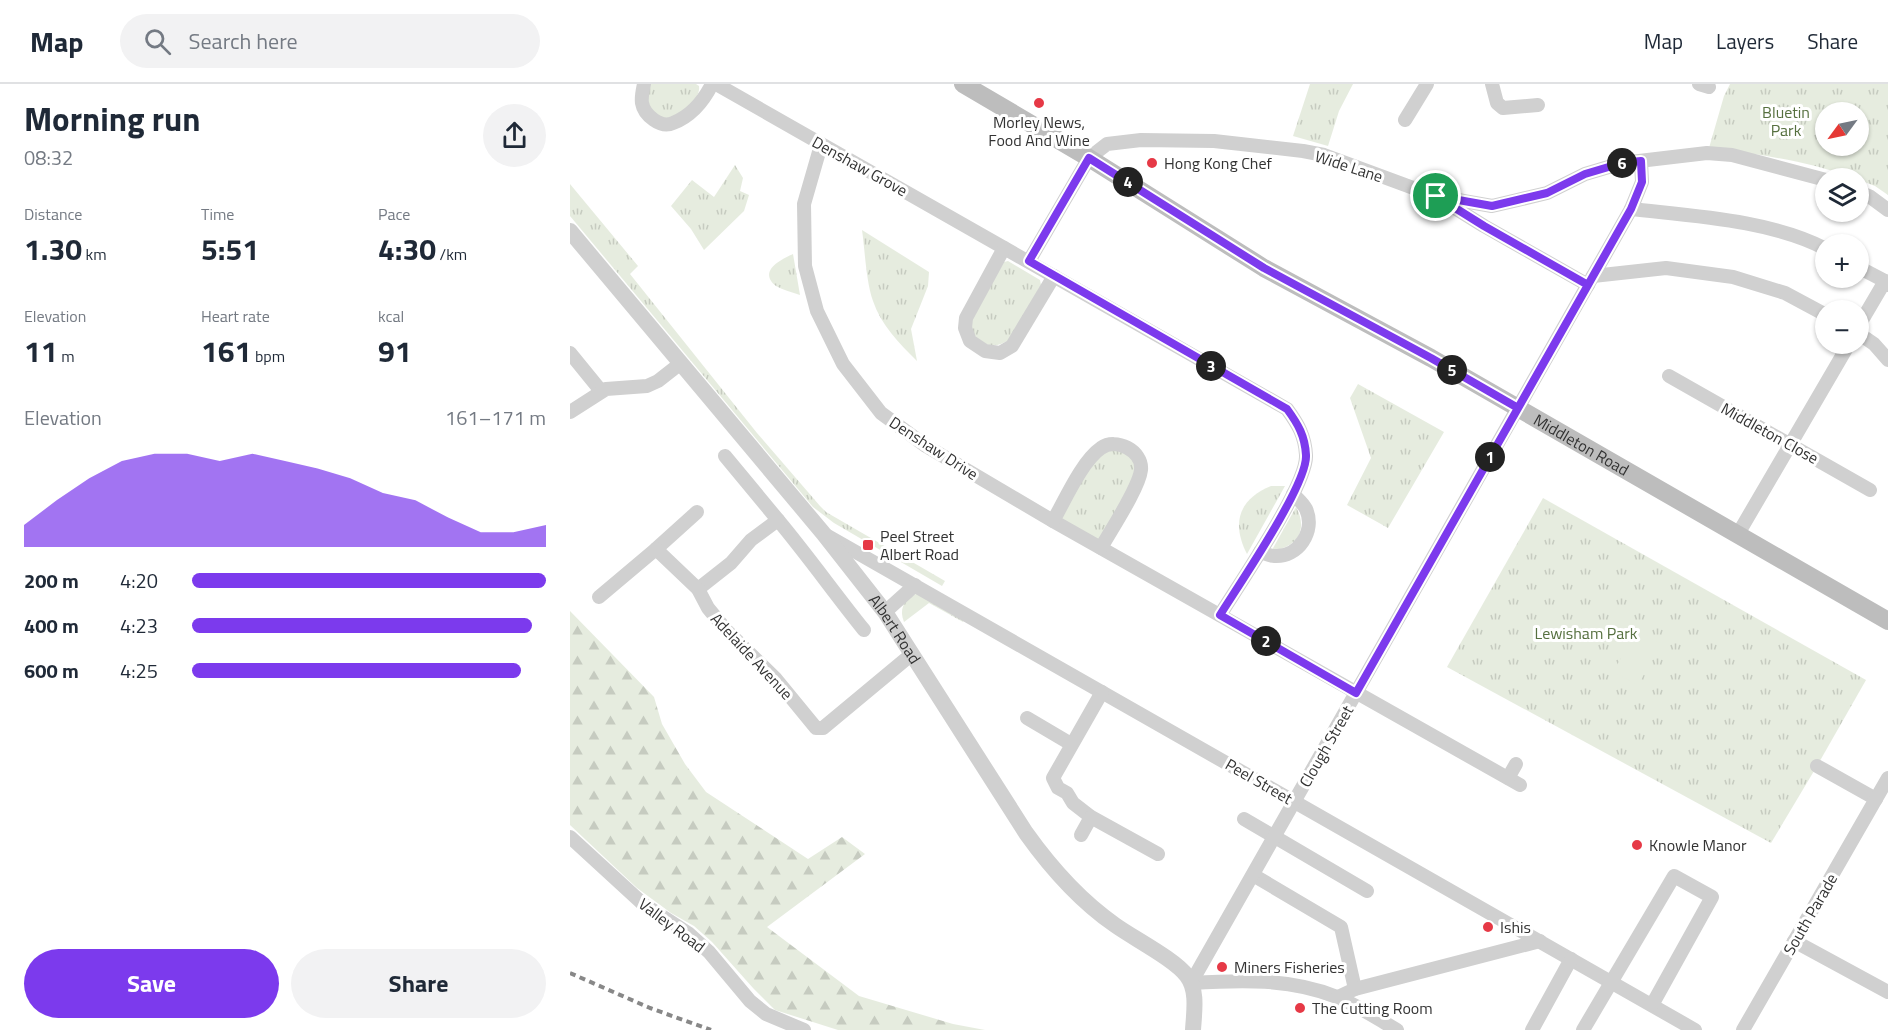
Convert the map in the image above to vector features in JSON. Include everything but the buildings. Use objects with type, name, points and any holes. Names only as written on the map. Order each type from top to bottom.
[{"type":"main road","name":"Middleton Road","points":[[963,84],[1089,158],[1264,268],[1431,358],[1888,621]]},
{"type":"street","name":"Denshaw Grove","points":[[644,84],[642,103],[650,118],[662,124],[672,124],[693,111],[714,84],[1287,409],[1302,430],[1307,457],[1300,482],[1260,552],[1220,615]]},
{"type":"street","points":[[1405,120],[1427,84]]},
{"type":"street","points":[[1492,84],[1497,103],[1503,108],[1538,105]]},
{"type":"street","name":"Wide Lane","points":[[1029,261],[1089,158],[1107,144],[1141,140],[1214,141],[1324,155],[1436,196],[1492,206],[1547,193],[1585,174],[1622,163],[1707,153],[1732,155],[1815,177]]},
{"type":"street","name":"Denshaw Drive","points":[[821,145],[804,204],[805,266],[817,311],[843,364],[881,413],[926,447],[1053,521],[1514,781],[1516,764]]},
{"type":"street","name":"Clough Street","points":[[1191,982],[1631,209],[1642,182],[1641,161]]},
{"type":"street","points":[[1436,196],[1484,226],[1590,280],[1666,268],[1733,277],[1785,293],[1815,309]]},
{"type":"street","points":[[1869,196],[1888,210]]},
{"type":"street","points":[[1631,209],[1742,223],[1806,238],[1815,243]]},
{"type":"street","name":"Albert Road","points":[[570,231],[823,533],[885,612],[1045,860],[1090,906],[1177,966],[1191,982]]},
{"type":"street","points":[[1004,248],[966,318],[965,328],[970,341],[985,351],[1000,353],[1012,346],[1054,276]]},
{"type":"street","points":[[1869,273],[1886,283],[1869,310]]},
{"type":"street","points":[[1869,341],[1888,360]]},
{"type":"street","points":[[570,353],[601,391]]},
{"type":"street","points":[[1738,534],[1843,354]]},
{"type":"street","points":[[570,412],[601,391],[647,386],[658,381],[681,363]]},
{"type":"street","name":"Middleton Close","points":[[1669,376],[1870,490]]},
{"type":"street","points":[[1053,521],[1090,458],[1103,446],[1119,444],[1134,452],[1142,467],[1138,481],[1101,548]]},
{"type":"street","points":[[725,456],[816,566],[864,630]]},
{"type":"street","points":[[1260,552],[1273,556],[1284,555],[1303,543],[1308,532],[1309,521],[1306,510],[1293,494]]},
{"type":"street","points":[[599,597],[697,512]]},
{"type":"street","points":[[698,589],[731,563],[751,540],[778,520]]},
{"type":"street","name":"Peel Street","points":[[823,533],[1695,1030]]},
{"type":"street","name":"Adelaide Avenue","points":[[656,549],[698,589],[708,608],[727,631],[775,678],[816,728],[823,728],[912,654]]},
{"type":"street","points":[[885,612],[915,585]]},
{"type":"street","points":[[1102,692],[1053,778],[1058,788],[1067,793],[1073,803],[1091,817],[1158,854]]},
{"type":"street","points":[[1027,718],[1071,744]]},
{"type":"street","points":[[1817,766],[1876,799]]},
{"type":"street","name":"South Parade","points":[[1743,1030],[1888,778]]},
{"type":"street","points":[[1081,835],[1091,817]]},
{"type":"street","points":[[1244,819],[1367,891]]},
{"type":"street","name":"Valley Road","points":[[570,837],[642,903],[688,933],[709,952],[750,1001],[766,1014],[804,1030]]},
{"type":"street","points":[[1253,875],[1341,927],[1355,989]]},
{"type":"street","points":[[1583,1030],[1674,876],[1712,897],[1652,1005]]},
{"type":"street","points":[[1338,997],[1355,989],[1540,941]]},
{"type":"street","points":[[1794,941],[1888,992]]},
{"type":"street","points":[[1532,1030],[1571,959]]},
{"type":"street","points":[[1194,1030],[1194,996],[1191,982],[1274,982],[1301,986],[1338,997],[1397,1030]]},
{"type":"green space","points":[[647,84],[696,84],[699,86],[699,91],[686,110],[676,117],[661,119],[648,108]]},
{"type":"green space","points":[[1310,84],[1353,84],[1339,111],[1328,146],[1293,136]]},
{"type":"green space","name":"Bluetin Park","points":[[1730,84],[1888,84],[1888,195],[1869,184],[1869,168],[1821,168],[1709,148],[1724,96]]},
{"type":"green space","points":[[735,165],[743,178],[740,191],[749,195],[744,211],[704,250],[691,229],[671,206],[692,180],[714,197]]},
{"type":"green space","points":[[570,184],[638,266],[630,274],[757,433],[820,506],[826,512],[945,581],[942,586],[834,523],[813,507],[570,216]]},
{"type":"green space","points":[[862,230],[929,272],[928,286],[911,329],[917,361],[891,333],[876,310],[869,284]]},
{"type":"green space","points":[[793,254],[800,295],[776,286],[769,275],[773,266]]},
{"type":"green space","points":[[1008,261],[1040,280],[1041,285],[1009,340],[989,345],[974,335],[971,329],[971,319],[1004,262]]},
{"type":"green space","points":[[1358,384],[1444,432],[1388,528],[1347,505],[1371,458],[1350,398]]},
{"type":"green space","points":[[1119,444],[1141,467],[1101,548],[1053,521],[1090,458]]},
{"type":"green space","points":[[1271,486],[1285,486],[1247,554],[1240,532],[1241,513],[1252,498]]},
{"type":"green space","name":"Lewisham Park","points":[[1543,498],[1866,680],[1771,843],[1447,667]]},
{"type":"green space","points":[[1296,507],[1301,523],[1298,536],[1288,546],[1272,550]]},
{"type":"green space","points":[[916,594],[921,594],[965,617],[963,622],[929,603],[904,622],[903,606]]},
{"type":"green space","points":[[570,611],[654,697],[662,724],[685,764],[706,792],[808,859],[842,837],[865,854],[767,927],[859,996],[953,1024],[985,1030],[838,1030],[775,1010],[712,942],[694,926],[671,913],[637,888],[570,825]]},
{"type":"green space","points":[[1637,630],[1661,644],[1638,685],[1613,672]]},
{"type":"railway","points":[[570,973],[650,1008],[711,1030]]},
{"type":"place","name":"Morley News, Food And Wine","points":[[1039,103]]},
{"type":"place","name":"Hong Kong Chef","points":[[1152,163]]},
{"type":"place","name":"Peel Street Albert Road","points":[[868,545]]},
{"type":"place","name":"Knowle Manor","points":[[1637,845]]},
{"type":"place","name":"Ishis","points":[[1488,927]]},
{"type":"place","name":"Miners Fisheries","points":[[1222,967]]},
{"type":"place","name":"The Cutting Room","points":[[1300,1008]]},
{"type":"route","points":[[1436,196],[1492,206],[1547,193],[1585,174],[1622,163],[1641,161],[1642,182],[1631,209],[1553,347],[1518,408],[1264,268],[1089,158],[1029,261],[1287,409],[1302,430],[1307,457],[1300,482],[1260,552],[1220,615],[1356,693],[1588,285],[1436,196]]}]
